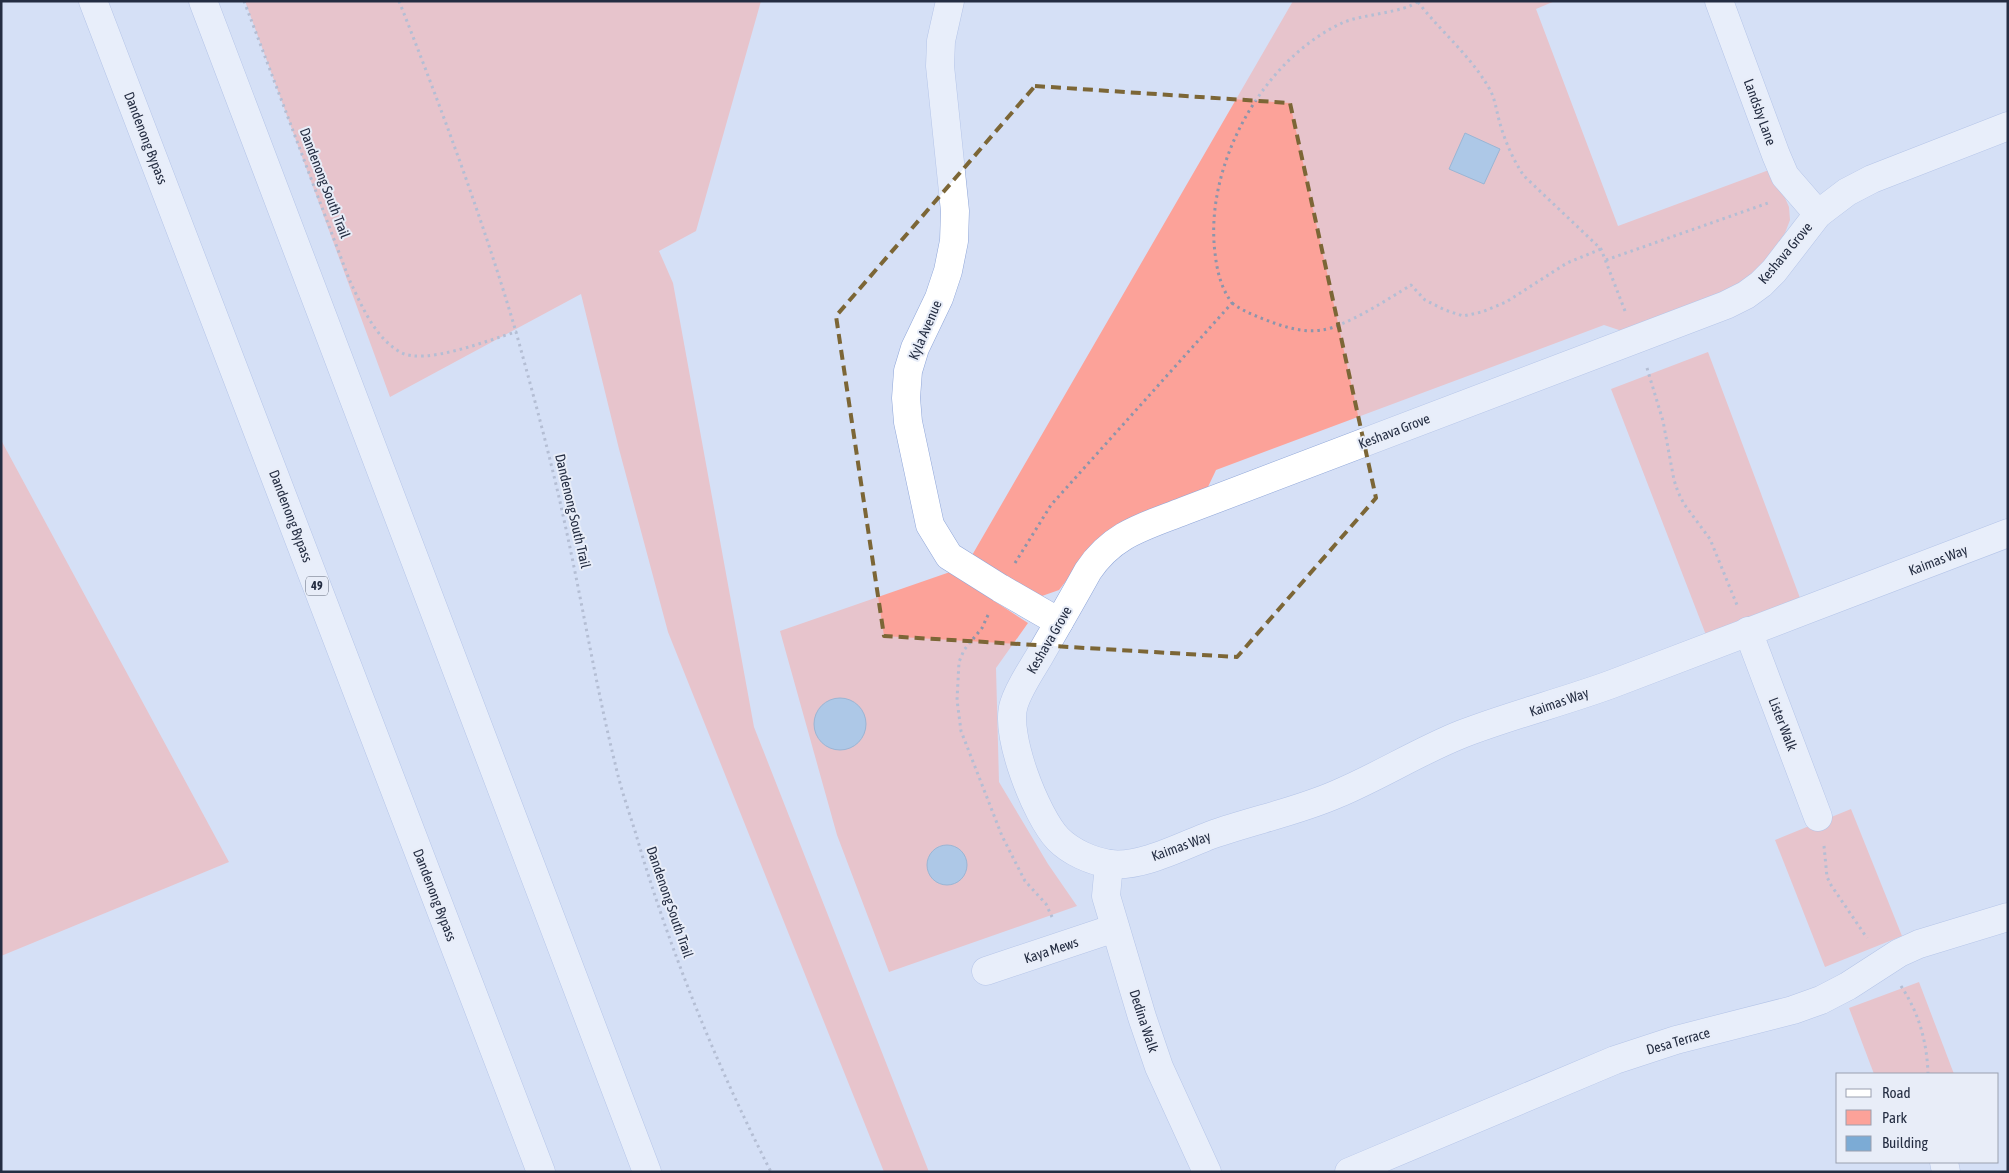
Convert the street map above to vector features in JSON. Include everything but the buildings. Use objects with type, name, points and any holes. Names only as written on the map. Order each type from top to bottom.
[{"type":"main road","name":"Dandenong Bypass","points":[[93,1],[541,1172]]},
{"type":"main road","points":[[202,1],[647,1172]]},
{"type":"main road","name":"Kyla Avenue","points":[[950,1],[941,42],[940,66],[955,211],[954,241],[948,271],[939,298],[915,348],[908,371],[906,398],[908,422],[930,525],[949,556],[1059,622]]},
{"type":"main road","name":"Landsby Lane","points":[[1718,1],[1785,176],[1818,214]]},
{"type":"main road","name":"Keshava Grove","points":[[1110,864],[1088,858],[1071,850],[1058,839],[1050,828],[1043,818],[1032,791],[1011,725],[1014,703],[1099,555],[1120,538],[1135,530],[1726,305],[1746,295],[1761,284],[1774,271],[1818,214],[1833,202],[1872,179],[2008,126]]},
{"type":"main road","name":"Kaimas Way","points":[[1110,864],[1125,864],[1154,857],[1239,825],[1311,804],[1361,784],[1422,752],[1463,734],[1610,685],[2008,533]]},
{"type":"main road","name":"Lister Walk","points":[[1748,631],[1818,817]]},
{"type":"main road","name":"Dedina Walk","points":[[1110,864],[1106,896],[1115,928],[1159,1067],[1207,1172]]},
{"type":"main road","name":"Desa Terrace","points":[[1349,1172],[1616,1060],[1676,1040],[1793,1010],[1821,1000],[1919,944],[2008,917]]},
{"type":"main road","name":"Kaya Mews","points":[[986,971],[1115,928]]},
{"type":"path","name":"Dandenong South Trail","points":[[244,1],[349,280],[367,316],[382,337],[400,352],[425,357],[516,332],[540,418],[566,528],[615,764],[644,864],[668,937],[703,1029],[744,1119],[771,1172]]},
{"type":"path","points":[[399,1],[469,184],[516,332]]},
{"type":"path","points":[[1601,250],[1567,263],[1506,302],[1482,312],[1463,316],[1445,310],[1425,300],[1412,285],[1345,322],[1324,330],[1305,331],[1283,327],[1245,312],[1232,303],[1224,292],[1217,268],[1212,234],[1216,198],[1227,155],[1249,110],[1264,88],[1312,41],[1342,23],[1418,2],[1458,46],[1489,88],[1516,165],[1524,176],[1601,250],[1636,339],[1663,421],[1678,492],[1684,504],[1710,539],[1748,631]]},
{"type":"path","points":[[1606,260],[1783,197],[1795,189]]},
{"type":"path","points":[[1065,945],[1046,904],[1025,881],[1002,836],[961,731],[957,700],[960,662],[964,650],[982,628],[1000,588],[1051,505],[1232,303]]},
{"type":"path","points":[[1818,817],[1824,845],[1827,877],[1910,999],[1917,1013],[1924,1036],[1928,1073]]},
{"type":"highlighted area","points":[[1035,86],[1290,103],[1376,498],[1237,657],[884,636],[836,316]]},
{"type":"green space","points":[[245,1],[761,1],[696,231],[659,251],[673,283],[754,727],[929,1172],[884,1172],[668,632],[619,449],[581,294],[390,397]]},
{"type":"green space","points":[[1293,1],[1555,1],[1536,9],[1618,226],[1769,170],[1789,207],[1790,220],[1785,233],[1762,265],[1739,286],[1625,332],[1604,325],[1216,470],[1207,489],[1116,525],[1102,535],[1059,590],[1042,596],[971,557]]},
{"type":"green space","points":[[1708,352],[1800,598],[1706,635],[1611,389]]},
{"type":"green space","points":[[1,440],[229,862],[1,956]]},
{"type":"green space","points":[[950,572],[1028,623],[996,668],[999,782],[1048,864],[1077,906],[889,972],[837,835],[780,631]]},
{"type":"green space","points":[[1851,809],[1902,936],[1825,967],[1775,840]]},
{"type":"green space","points":[[1919,982],[1954,1073],[1874,1073],[1849,1008]]}]
